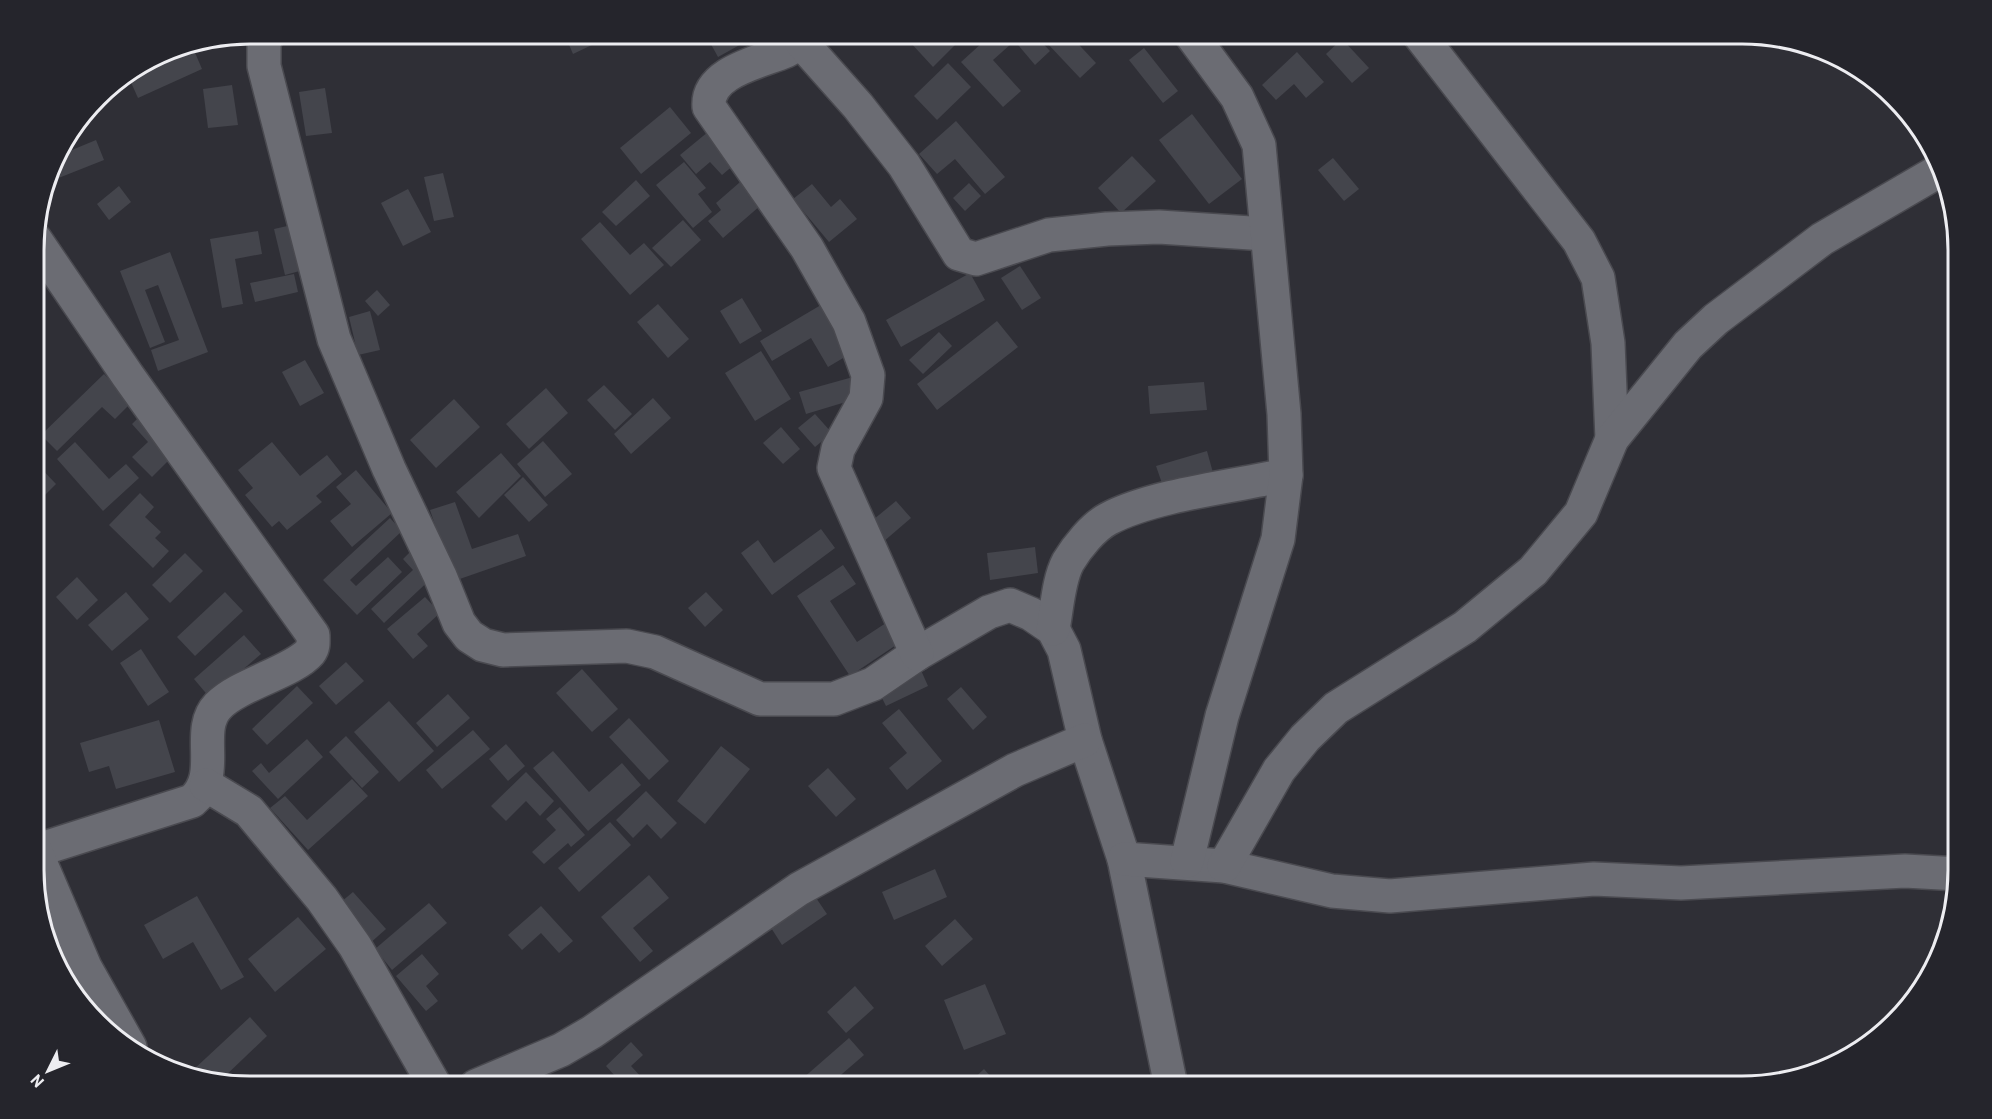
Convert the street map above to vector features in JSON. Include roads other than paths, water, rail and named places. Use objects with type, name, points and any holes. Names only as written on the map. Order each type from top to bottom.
[{"type":"street","points":[[264,44],[264,66],[284,151],[334,339],[389,469],[440,576],[459,623],[469,636],[483,645],[503,650],[627,646],[655,652],[760,699],[798,701],[834,699],[873,684],[989,612],[1010,605],[1031,614],[1053,629],[1064,650],[1085,740],[1124,859],[1169,1075]]},
{"type":"street","points":[[785,44],[715,85],[708,96],[709,107],[807,248],[849,322],[868,375],[869,390],[862,410],[838,449],[834,468],[918,654]]},
{"type":"street","points":[[796,44],[858,106],[904,165],[959,254],[976,259],[1049,235],[1107,229],[1159,227],[1266,234]]},
{"type":"street","points":[[1187,861],[1222,716],[1273,559],[1286,475],[1284,414],[1259,145],[1237,97],[1198,44]]},
{"type":"street","points":[[1427,44],[1579,241],[1598,278],[1608,343],[1612,440]]},
{"type":"street","points":[[1224,866],[1279,770],[1305,738],[1336,708],[1465,627],[1533,571],[1581,513],[1612,440],[1688,345],[1716,319],[1822,239],[1934,174]]},
{"type":"street","points":[[44,253],[67,289],[313,635],[313,645],[304,657],[232,695],[216,707],[209,732],[206,785],[192,801],[44,848]]},
{"type":"street","points":[[1053,629],[1067,563],[1106,519],[1131,509],[1286,475]]},
{"type":"street","points":[[500,1076],[561,1050],[592,1032],[799,889],[1015,770],[1085,740]]},
{"type":"street","points":[[206,785],[249,811],[322,899],[355,946],[429,1076]]},
{"type":"street","points":[[1124,859],[1187,861],[1224,866],[1332,891],[1390,896],[1594,879],[1681,883],[1905,871],[1948,873]]},
{"type":"street","points":[[44,872],[85,967],[120,1030]]}]
